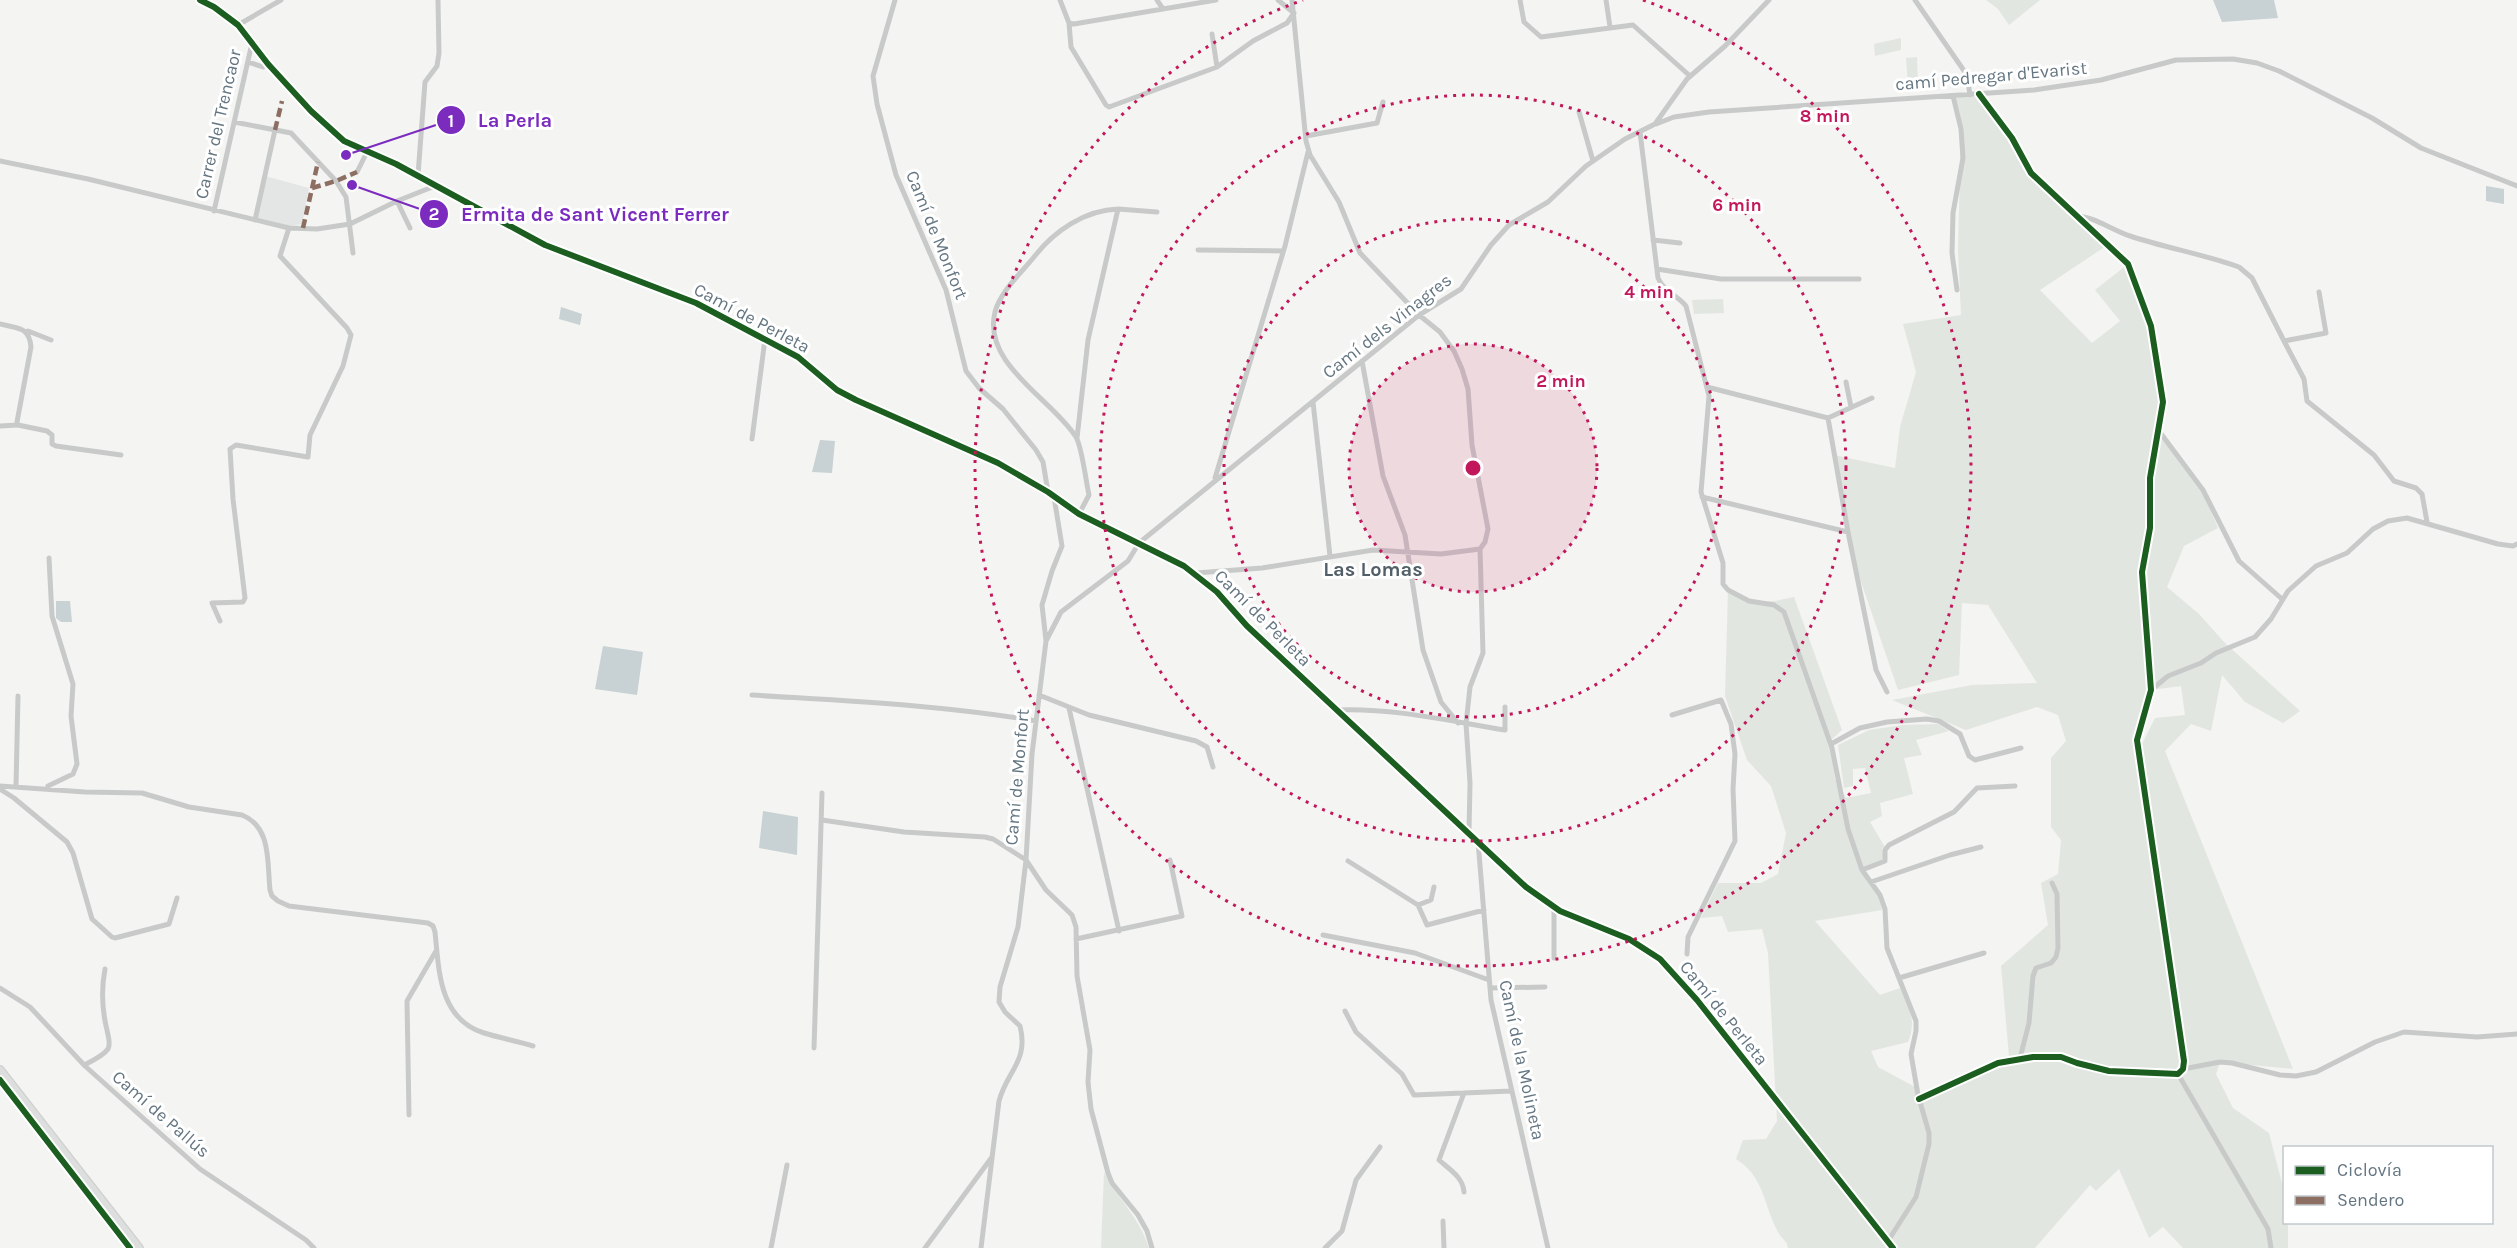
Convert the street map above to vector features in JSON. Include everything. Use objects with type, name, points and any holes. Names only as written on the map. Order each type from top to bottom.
[{"type":"main road","points":[[0,1070],[139,1248]]},
{"type":"main road","points":[[0,1076],[133,1248]]},
{"type":"street","points":[[200,0],[214,7],[238,25],[281,0]]},
{"type":"street","points":[[418,175],[425,82],[437,66],[439,53],[438,0]]},
{"type":"street","name":"Camí de Monfort","points":[[895,0],[873,76],[879,112],[896,175],[943,282],[966,371],[979,388],[1003,409],[1036,450],[1045,470],[1062,546],[1042,605],[1046,640],[1032,754],[1026,860],[1046,890],[1072,915],[1076,939],[1077,976],[1090,1050],[1088,1082],[1091,1109],[1112,1183],[1138,1215],[1147,1231],[1152,1248]]},
{"type":"street","points":[[1060,0],[1069,23],[1071,47],[1109,107],[1217,67],[1253,41],[1287,23],[1294,12]]},
{"type":"street","points":[[1157,0],[1163,9]]},
{"type":"street","points":[[1069,23],[1216,0]]},
{"type":"street","points":[[1278,0],[1294,12]]},
{"type":"street","points":[[1215,479],[1283,251],[1308,151],[1292,0]]},
{"type":"street","points":[[1520,0],[1524,22],[1541,37],[1633,25],[1690,76]]},
{"type":"street","points":[[1606,0],[1611,27]]},
{"type":"street","name":"Camí dels Vinagres","points":[[1046,640],[1061,612],[1128,561],[1139,543],[1419,315],[1461,289],[1491,245],[1509,225],[1548,202],[1593,161],[1655,124],[1690,76],[1725,46],[1769,0]]},
{"type":"street","points":[[1915,0],[1966,75],[1970,95]]},
{"type":"street","name":"Camí de Perleta","points":[[238,25],[268,64],[327,128],[344,141],[418,175],[545,245],[681,297],[765,339],[798,357],[837,390],[998,463],[1051,494],[1078,514],[1195,573],[1217,592],[1246,626],[1526,887],[1554,908],[1629,939],[1660,959],[1698,1000],[1893,1248]]},
{"type":"street","points":[[1212,34],[1217,67]]},
{"type":"street","name":"Carrer del Trencaor","points":[[214,211],[252,43]]},
{"type":"street","name":"camí Pedregar d'Evarist","points":[[1655,124],[1674,117],[1709,112],[1970,95],[2087,83],[2176,60],[2233,59],[2257,63],[2278,72],[2364,114],[2421,148],[2517,186]]},
{"type":"street","points":[[248,62],[263,67],[268,64]]},
{"type":"street","points":[[1978,94],[2012,138],[2031,173],[2128,264],[2151,326],[2163,402],[2150,478],[2150,528],[2142,572],[2151,690],[2137,740],[2183,1069]]},
{"type":"street","points":[[1953,96],[1961,129],[1964,158],[1953,213],[1952,253],[1957,290]]},
{"type":"street","points":[[1306,136],[1377,123],[1383,102]]},
{"type":"street","points":[[1579,112],[1593,161]]},
{"type":"street","points":[[234,122],[291,133],[336,182],[346,197],[353,253]]},
{"type":"street","points":[[255,220],[275,130]]},
{"type":"street","points":[[1640,132],[1658,278],[1666,290],[1686,306],[1702,375],[1707,387],[1709,408],[1700,485],[1723,563],[1723,584],[1728,590],[1749,601],[1774,605],[1784,612],[1831,744],[1848,829],[1862,870],[1880,895],[1885,909],[1887,948],[1916,1021],[1911,1054],[1919,1099],[1929,1134],[1929,1144],[1916,1197],[1888,1241]]},
{"type":"street","points":[[1308,151],[1340,202],[1360,253],[1419,315],[1440,332],[1454,351],[1468,389],[1472,445],[1487,516],[1485,542],[1480,549],[1483,653],[1470,687],[1466,724],[1470,783],[1469,832]]},
{"type":"street","points":[[357,172],[367,152]]},
{"type":"street","points":[[0,161],[88,179],[289,228],[317,229],[350,224],[397,201],[435,186]]},
{"type":"street","points":[[397,201],[410,228]]},
{"type":"street","points":[[1077,438],[999,353],[993,333],[995,312],[1005,292],[1047,240],[1081,218],[1103,209],[1157,212]]},
{"type":"street","points":[[1078,514],[1089,495],[1077,438],[1088,340],[1118,209]]},
{"type":"street","points":[[2075,216],[2088,216],[2107,228],[2133,237],[2239,267],[2252,278],[2304,379],[2307,401],[2374,455],[2394,481],[2416,488],[2422,494],[2427,522]]},
{"type":"street","points":[[220,621],[212,603],[238,603],[243,602],[245,598],[233,499],[230,449],[236,445],[308,458],[310,435],[341,372],[351,335],[280,256],[289,228]]},
{"type":"street","points":[[1653,240],[1680,243]]},
{"type":"street","points":[[1198,250],[1283,251]]},
{"type":"street","points":[[1657,269],[1721,279],[1859,279]]},
{"type":"street","points":[[2284,341],[2326,333],[2319,292]]},
{"type":"street","points":[[0,324],[51,340]]},
{"type":"street","points":[[18,425],[31,347],[30,335],[26,331]]},
{"type":"street","points":[[752,439],[765,339]]},
{"type":"street","points":[[1362,361],[1383,476],[1405,535],[1423,650],[1441,702],[1458,723]]},
{"type":"street","points":[[1846,382],[1851,407]]},
{"type":"street","points":[[1707,387],[1828,418],[1872,398]]},
{"type":"street","points":[[1313,402],[1330,556]]},
{"type":"street","points":[[1828,418],[1876,670],[1887,692]]},
{"type":"street","points":[[0,426],[18,425],[47,431],[52,435],[52,444],[56,446],[121,455]]},
{"type":"street","points":[[2159,431],[2203,490],[2239,561],[2282,599]]},
{"type":"street","points":[[1702,497],[1848,532]]},
{"type":"street","points":[[2151,690],[2168,675],[2201,663],[2216,652],[2255,636],[2271,619],[2288,591],[2316,566],[2347,553],[2373,529],[2388,521],[2407,518],[2498,544],[2513,546],[2517,544]]},
{"type":"street","points":[[1195,573],[1262,568],[1373,550],[1441,554],[1480,549]]},
{"type":"street","points":[[43,788],[74,774],[77,764],[70,716],[73,684],[56,636],[52,616],[49,558]]},
{"type":"street","points":[[752,695],[999,714],[1036,721]]},
{"type":"street","points":[[1039,695],[1069,708],[1196,741],[1207,747],[1213,767]]},
{"type":"street","points":[[16,787],[18,696]]},
{"type":"street","points":[[1672,715],[1720,700],[1731,724],[1735,754],[1733,789],[1735,841],[1688,938],[1687,954]]},
{"type":"street","points":[[1338,710],[1365,709],[1405,712],[1505,730],[1505,707]]},
{"type":"street","points":[[1069,708],[1119,931]]},
{"type":"street","points":[[1831,744],[1860,728],[1887,722],[1927,719],[1939,721],[1960,734],[1969,756],[1975,760],[2021,748]]},
{"type":"street","points":[[1862,870],[1886,861],[1885,850],[1889,845],[1954,812],[1977,788],[2015,786]]},
{"type":"street","points":[[0,788],[142,793],[179,805],[242,815],[251,819],[264,839],[270,890],[278,902],[308,910],[428,923],[433,926],[435,932],[443,993],[450,1009],[459,1020],[484,1033],[533,1046]]},
{"type":"street","points":[[0,788],[67,842],[73,853],[92,919],[112,937],[169,924],[177,898]]},
{"type":"street","points":[[814,1048],[822,793]]},
{"type":"street","points":[[822,820],[904,832],[985,837],[993,839],[1026,860],[1018,927],[1000,987],[999,1002],[1005,1012],[1020,1026],[1023,1049],[1020,1059],[1002,1090],[981,1248]]},
{"type":"street","name":"Camí de la Molineta","points":[[1478,841],[1489,980],[1496,1026],[1548,1248]]},
{"type":"street","points":[[1871,882],[1981,847]]},
{"type":"street","points":[[1076,939],[1182,916],[1170,861]]},
{"type":"street","points":[[1348,861],[1418,905],[1427,925],[1484,910]]},
{"type":"street","points":[[2020,1058],[2029,1023],[2033,976],[2036,968],[2051,963],[2056,957],[2058,948],[2057,894],[2052,884]]},
{"type":"street","points":[[1418,905],[1431,900],[1434,887]]},
{"type":"street","points":[[1554,908],[1554,958]]},
{"type":"street","points":[[1323,935],[1415,953],[1489,980]]},
{"type":"street","points":[[409,1115],[407,1001],[436,949]]},
{"type":"street","points":[[1899,978],[1984,953]]},
{"type":"street","points":[[84,1065],[108,1048],[110,1041],[102,1012],[105,969]]},
{"type":"street","points":[[1490,988],[1545,987]]},
{"type":"street","name":"Camí de Pallús","points":[[0,988],[30,1007],[84,1065],[200,1169],[300,1236],[314,1248]]},
{"type":"street","points":[[1345,1011],[1356,1032],[1402,1074],[1414,1095],[1511,1091]]},
{"type":"street","points":[[1919,1099],[1998,1063],[2020,1058],[2061,1057],[2109,1071],[2178,1074],[2183,1069],[2220,1062],[2280,1075],[2296,1076],[2316,1072],[2375,1042],[2404,1032],[2477,1037],[2517,1034]]},
{"type":"street","points":[[2178,1074],[2268,1229],[2271,1248]]},
{"type":"street","points":[[1464,1093],[1439,1160],[1463,1184],[1464,1192]]},
{"type":"street","points":[[1325,1248],[1342,1231],[1356,1180],[1380,1147]]},
{"type":"street","points":[[925,1248],[993,1155]]},
{"type":"street","points":[[771,1248],[787,1165]]},
{"type":"street","points":[[1443,1221],[1444,1248]]},
{"type":"shaded area","points":[[1986,0],[2040,0],[2009,25],[1998,9]]},
{"type":"shaded area","points":[[2213,0],[2274,0],[2278,18],[2222,22]]},
{"type":"shaded area","points":[[1901,38],[1901,50],[1875,56],[1874,44]]},
{"type":"shaded area","points":[[1917,57],[1918,85],[1908,85],[1906,58]]},
{"type":"shaded area","points":[[1953,96],[1981,97],[2031,173],[2106,246],[2040,290],[2092,343],[2120,321],[2095,290],[2128,264],[2151,326],[2163,402],[2159,434],[2198,481],[2218,528],[2184,546],[2167,587],[2199,614],[2225,643],[2300,711],[2283,723],[2245,702],[2222,675],[2211,731],[2191,724],[2165,751],[2293,1069],[2220,1062],[2216,1074],[2233,1108],[2269,1133],[2283,1187],[2283,1224],[2288,1224],[2288,1248],[2183,1248],[2163,1227],[2149,1238],[2119,1169],[2096,1191],[2090,1185],[2035,1248],[1788,1248],[1773,1222],[1753,1174],[1736,1159],[1743,1140],[1766,1139],[1777,1121],[1768,953],[1762,929],[1728,932],[1722,916],[1701,918],[1718,883],[1761,883],[1778,874],[1786,833],[1771,786],[1747,760],[1725,696],[1728,590],[1746,602],[1775,601],[1794,597],[1842,730],[1830,741],[1835,779],[1846,798],[1871,793],[1865,768],[1853,769],[1853,786],[1844,788],[1838,745],[1869,730],[1903,725],[1938,724],[1949,731],[1916,740],[1922,755],[1904,758],[1913,794],[1880,803],[1882,816],[1870,822],[1885,847],[1882,848],[1884,862],[1860,871],[1880,895],[1882,910],[1815,921],[1880,995],[1900,988],[1911,1014],[1911,1034],[1908,1042],[1871,1051],[1878,1067],[1917,1088],[1919,1099],[1998,1063],[2035,1056],[2009,1056],[2001,966],[2048,925],[2041,883],[2058,874],[2061,840],[2051,827],[2051,758],[2066,741],[2058,715],[2037,707],[1966,730],[1892,700],[1972,685],[2037,683],[1988,605],[1962,603],[1959,675],[1898,690],[1853,558],[1834,455],[1895,468],[1900,427],[1916,372],[1903,324],[1961,315],[1958,250],[1961,129]],"holes":[[[2181,686],[2185,715],[2155,718],[2143,742],[2137,740],[2151,690]]]},
{"type":"shaded area","points":[[265,176],[309,188],[302,224],[290,226],[256,218]]},
{"type":"shaded area","points":[[2486,186],[2504,189],[2504,204],[2486,201]]},
{"type":"shaded area","points":[[1723,299],[1724,313],[1694,314],[1692,300]]},
{"type":"shaded area","points":[[561,307],[582,314],[580,325],[559,319]]},
{"type":"shaded area","points":[[820,440],[835,441],[832,473],[812,472]]},
{"type":"shaded area","points":[[56,601],[70,601],[72,622],[61,622],[56,618]]},
{"type":"shaded area","points":[[603,646],[643,652],[637,695],[595,689]]},
{"type":"shaded area","points":[[763,811],[798,817],[797,855],[759,848]]},
{"type":"shaded area","points":[[1104,1172],[1140,1227],[1149,1248],[1101,1248]]},
{"type":"marked path","points":[[275,130],[282,101]]},
{"type":"marked path","points":[[303,228],[318,162]]},
{"type":"marked path","points":[[312,188],[357,172]]},
{"type":"cycle path","points":[[200,0],[214,7],[238,25],[268,64],[311,111],[344,141],[396,164],[545,245],[696,303],[798,357],[837,390],[998,463],[1048,492],[1079,514],[1184,566],[1217,592],[1247,626],[1526,887],[1560,911],[1629,939],[1660,959],[1697,1000],[1893,1248]]},
{"type":"cycle path","points":[[1919,1099],[1998,1063],[2033,1057],[2061,1057],[2109,1071],[2178,1074],[2183,1069],[2184,1061],[2137,740],[2151,690],[2142,572],[2150,528],[2150,478],[2163,402],[2151,326],[2128,264],[2031,173],[2012,138],[1979,94]]},
{"type":"cycle path","points":[[0,1080],[130,1248]]},
{"type":"place","name":"La Perla","points":[[346,155]]},
{"type":"place","name":"Ermita de Sant Vicent Ferrer","points":[[352,185]]},
{"type":"district","name":"Las Lomas","points":[[1373,569]]}]
